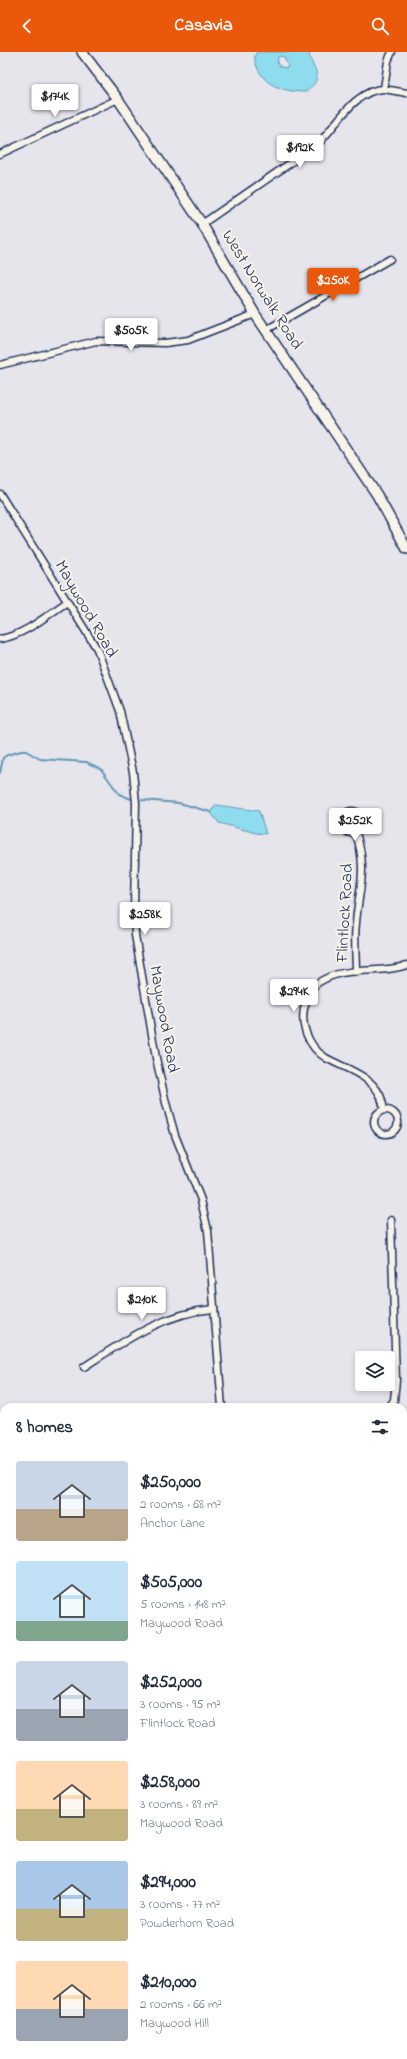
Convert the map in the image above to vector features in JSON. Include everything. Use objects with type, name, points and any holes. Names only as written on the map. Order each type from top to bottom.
[{"type":"main road","name":"West Norwalk Road","points":[[82,52],[118,99],[202,224],[255,314],[377,495],[407,549]]},
{"type":"street","points":[[384,89],[388,61],[392,52]]},
{"type":"street","points":[[202,224],[318,144],[330,132],[355,101],[372,91],[384,89],[407,93]]},
{"type":"street","points":[[0,154],[118,99]]},
{"type":"street","points":[[266,330],[390,259]]},
{"type":"street","points":[[0,365],[96,341],[165,344],[188,340],[255,314]]},
{"type":"street","name":"Maywood Road","points":[[0,494],[97,649],[117,699],[127,742],[136,803],[135,935],[156,1058],[166,1103],[175,1135],[206,1218],[210,1245],[213,1309],[222,1403]]},
{"type":"street","points":[[0,639],[8,638],[29,628],[67,602]]},
{"type":"street","name":"Flintlock Road","points":[[356,832],[363,858],[363,874],[356,923],[356,972]]},
{"type":"street","points":[[384,1110],[380,1095],[369,1082],[355,1072],[324,1057],[309,1041],[303,1026],[304,1008],[313,986],[330,976],[396,968],[407,965]]},
{"type":"street","points":[[391,1220],[396,1380],[394,1400],[392,1403]]},
{"type":"street","points":[[84,1367],[128,1338],[157,1324],[199,1310],[213,1309]]},
{"type":"water","points":[[257,52],[309,52],[317,76],[316,81],[306,92],[291,91],[277,87],[271,84],[261,74],[255,61]],"holes":[[[278,57],[284,57],[288,65],[287,68],[281,67],[277,63]]]},
{"type":"water","points":[[216,805],[259,811],[266,834],[256,833],[219,823],[211,813]]},
{"type":"waterway","points":[[0,773],[3,758],[7,755],[21,751],[26,751],[40,759],[86,762],[101,769],[119,794],[131,799]]},
{"type":"waterway","points":[[142,800],[179,803],[211,812]]}]
